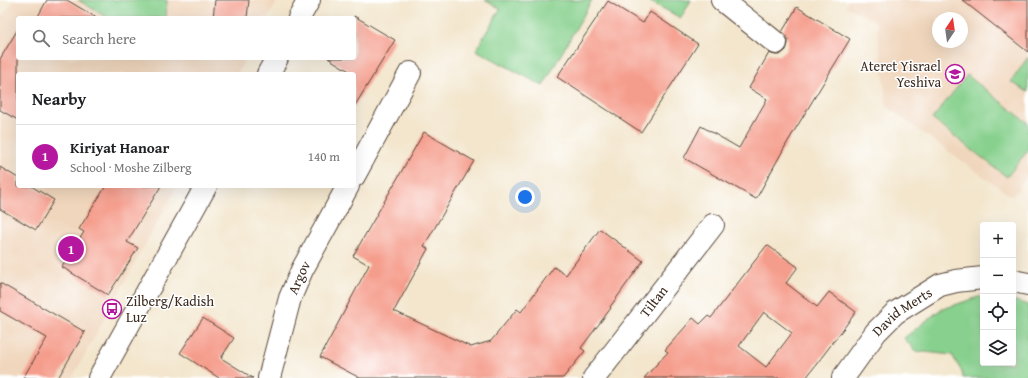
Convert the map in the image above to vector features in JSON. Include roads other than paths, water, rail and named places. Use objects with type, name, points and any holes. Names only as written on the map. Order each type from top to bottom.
[{"type":"street","points":[[300,16],[309,0]]},
{"type":"street","points":[[722,0],[776,43]]},
{"type":"street","points":[[269,72],[276,60]]},
{"type":"street","points":[[356,172],[410,73]]},
{"type":"street","points":[[99,378],[205,188]]},
{"type":"street","name":"Argov","points":[[269,378],[290,298],[302,270],[347,188]]},
{"type":"street","name":"Tiltan","points":[[594,378],[713,225]]},
{"type":"street","name":"David Merts","points":[[843,378],[876,332],[895,313],[940,285],[956,281],[980,278]]},
{"type":"street","points":[[1016,282],[1028,284]]},
{"type":"place","name":"Ateret Yisrael Yeshiva","points":[[955,74]]},
{"type":"place","name":"Kiriyat Hanoar","points":[[71,249]]},
{"type":"place","name":"Zilberg/Kadish Luz","points":[[112,309]]}]
